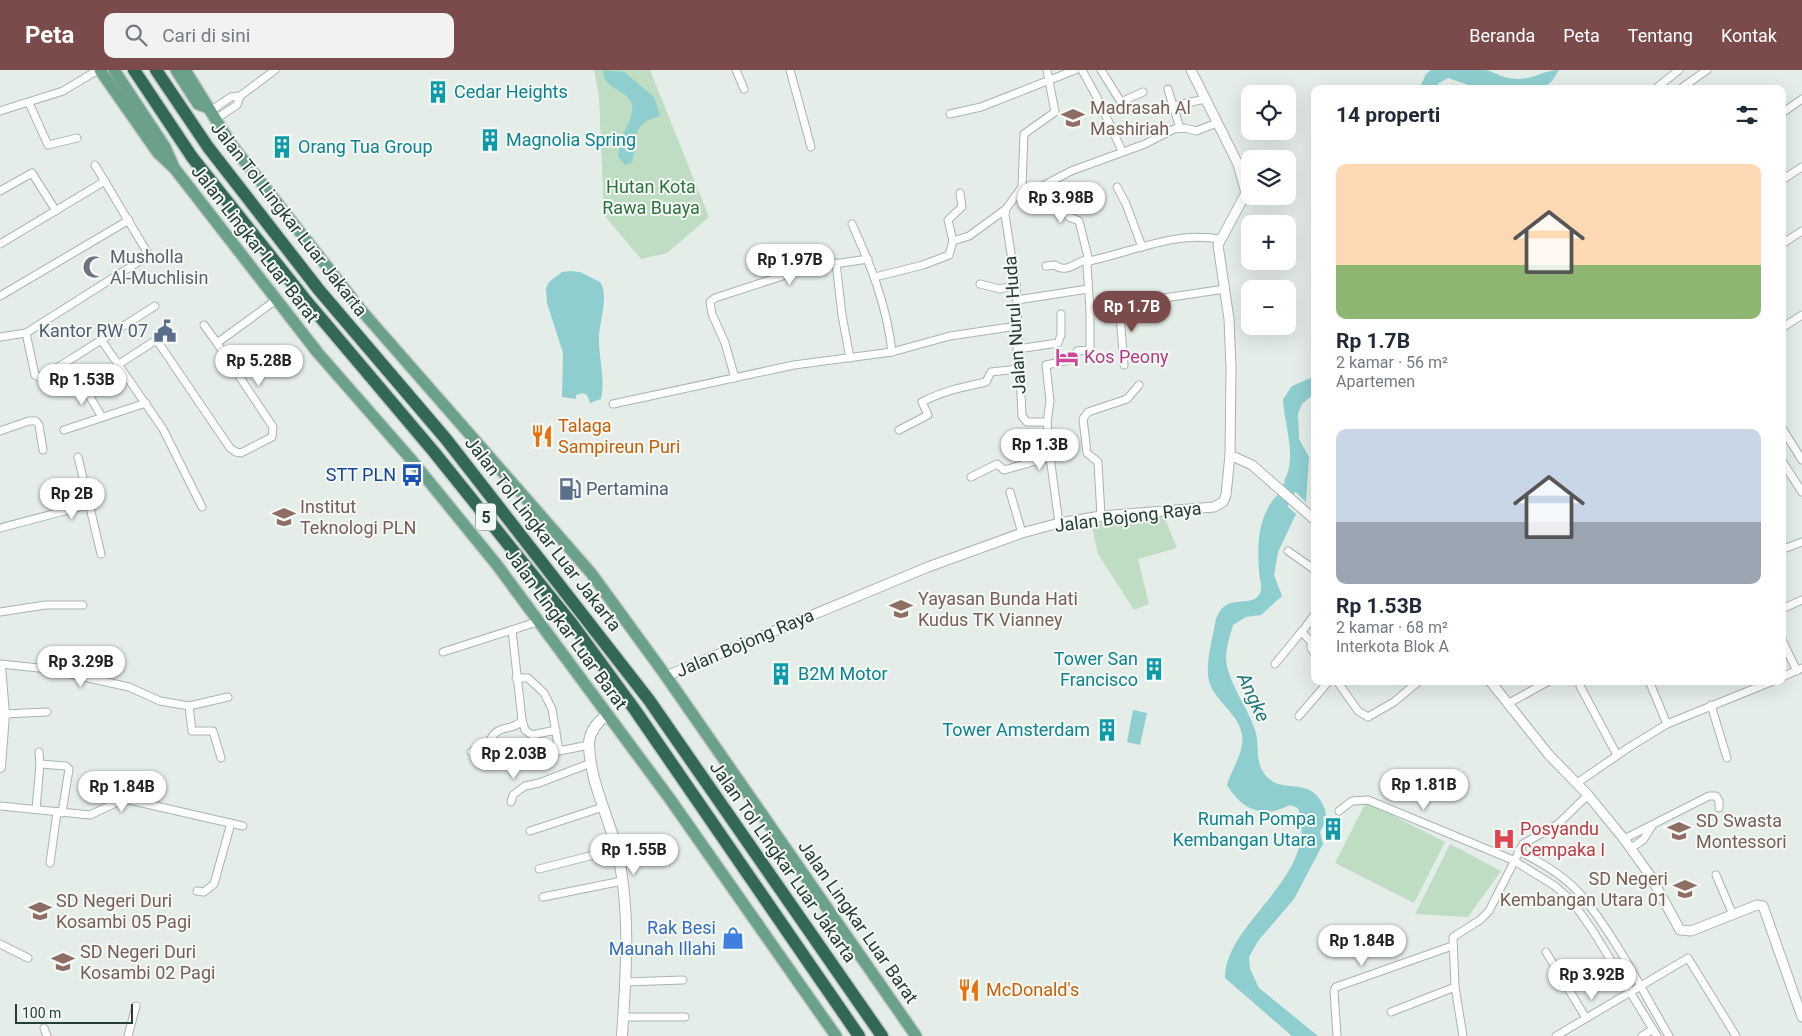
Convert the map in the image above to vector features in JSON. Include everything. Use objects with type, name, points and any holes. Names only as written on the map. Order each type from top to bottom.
[{"type":"highway","name":"Jalan Tol Lingkar Luar Jakarta","points":[[134,70],[192,157],[285,275],[434,452],[572,625],[635,710],[859,1036]]},
{"type":"highway","name":"Jalan Tol Lingkar Luar Jakarta","points":[[156,70],[208,147],[319,290],[446,439],[650,700],[882,1036]]},
{"type":"main road","name":"Jalan Lingkar Luar Barat","points":[[99,70],[158,152],[175,169],[318,354],[469,529],[540,622],[670,799],[836,1036]]},
{"type":"main road","points":[[114,70],[165,147],[175,169]]},
{"type":"main road","points":[[176,70],[198,104],[210,113]]},
{"type":"main road","name":"Jalan Lingkar Luar Barat","points":[[184,70],[204,98],[210,113],[361,310],[591,573],[666,676],[916,1036]]},
{"type":"main road","points":[[0,666],[4,714],[0,768]]},
{"type":"main road","points":[[607,715],[594,726],[589,745],[591,763],[616,849],[622,881],[625,982],[622,1036]]},
{"type":"street","points":[[0,111],[63,91],[99,70]]},
{"type":"street","points":[[210,113],[230,97],[240,96],[276,70]]},
{"type":"street","points":[[736,70],[744,89]]},
{"type":"street","points":[[790,70],[810,148]]},
{"type":"street","points":[[953,241],[969,236],[1006,209],[1018,195],[1023,181],[1024,134],[1055,112],[1047,70]]},
{"type":"street","points":[[950,114],[981,107],[1075,70]]},
{"type":"street","points":[[1082,70],[1100,103],[1122,151]]},
{"type":"street","points":[[1102,70],[1121,102],[1143,92]]},
{"type":"street","points":[[1046,266],[1055,265],[1060,269],[1066,269],[1088,260],[1188,237],[1219,240],[1246,193],[1238,164],[1191,70]]},
{"type":"street","points":[[1660,85],[1679,70]]},
{"type":"street","points":[[1686,85],[1707,70]]},
{"type":"street","points":[[1168,89],[1180,128]]},
{"type":"street","points":[[1173,106],[1205,99]]},
{"type":"street","points":[[1786,110],[1802,99]]},
{"type":"street","points":[[29,103],[48,145],[77,138]]},
{"type":"street","points":[[1018,195],[1031,192],[1052,181],[1180,128],[1196,131],[1216,123]]},
{"type":"street","points":[[0,337],[26,333],[146,257],[147,252],[95,165]]},
{"type":"street","points":[[1786,177],[1802,167]]},
{"type":"street","points":[[0,191],[32,173],[56,211]]},
{"type":"street","points":[[1052,181],[1069,217],[1079,221],[1088,260],[1090,309],[1090,350],[1078,351],[1070,360],[1046,365],[1050,401],[1047,422],[1058,523]]},
{"type":"street","points":[[0,244],[105,182]]},
{"type":"street","points":[[1116,187],[1126,204],[1142,248]]},
{"type":"street","points":[[875,277],[923,265],[949,255],[953,241],[948,220],[962,207],[960,193]]},
{"type":"street","name":"Jalan Nurul Huda","points":[[1006,209],[1005,220],[1016,286],[1018,369],[1023,419],[1027,422],[1047,422]]},
{"type":"street","points":[[0,296],[129,220]]},
{"type":"street","points":[[852,224],[875,277],[889,326],[892,352]]},
{"type":"street","points":[[1786,241],[1802,230]]},
{"type":"street","name":"Jalan Bojong Raya","points":[[666,676],[920,570],[1022,533],[1058,523],[1100,516],[1220,505],[1226,495],[1230,455],[1232,367],[1225,289],[1218,253],[1219,240]]},
{"type":"street","points":[[735,378],[725,343],[712,314],[710,302],[715,298],[808,268],[868,259]]},
{"type":"street","points":[[836,263],[842,315],[850,358]]},
{"type":"street","points":[[980,284],[1000,289],[1016,286]]},
{"type":"street","points":[[1017,300],[1088,289]]},
{"type":"street","points":[[1090,309],[1119,303],[1225,289]]},
{"type":"street","points":[[217,344],[276,300]]},
{"type":"street","points":[[1119,303],[1124,365]]},
{"type":"street","points":[[26,333],[37,378],[41,378],[155,306]]},
{"type":"street","points":[[1017,349],[1058,343],[1061,335],[1061,314]]},
{"type":"street","points":[[1786,325],[1802,315]]},
{"type":"street","points":[[119,364],[153,342],[158,342],[230,448],[236,452],[241,452],[272,437],[273,427],[204,325]]},
{"type":"street","points":[[613,404],[794,366],[892,352],[950,336],[1017,326]]},
{"type":"street","points":[[102,341],[163,429],[202,507]]},
{"type":"street","points":[[899,430],[928,415],[922,402],[945,390],[986,382],[990,372],[1018,369]]},
{"type":"street","points":[[81,382],[102,417]]},
{"type":"street","points":[[1100,516],[1098,462],[1087,453],[1083,419],[1088,412],[1127,399],[1139,385]]},
{"type":"street","points":[[64,430],[146,403]]},
{"type":"street","points":[[0,431],[29,421],[36,421],[39,425],[43,450]]},
{"type":"street","points":[[1786,434],[1802,460]]},
{"type":"street","points":[[1230,455],[1252,465],[1311,516]]},
{"type":"street","points":[[78,457],[101,554]]},
{"type":"street","points":[[971,477],[997,464],[1004,470],[1050,457]]},
{"type":"street","points":[[1786,467],[1802,492]]},
{"type":"street","points":[[1010,492],[1022,533]]},
{"type":"street","points":[[0,528],[90,504]]},
{"type":"street","points":[[1786,548],[1802,542]]},
{"type":"street","points":[[1288,551],[1311,567]]},
{"type":"street","points":[[1786,607],[1802,600]]},
{"type":"street","points":[[0,612],[45,605],[83,605]]},
{"type":"street","points":[[1275,664],[1311,619]]},
{"type":"street","points":[[443,652],[540,622]]},
{"type":"street","points":[[512,630],[516,678],[522,720],[526,730],[532,735],[556,730]]},
{"type":"street","points":[[1302,631],[1303,635],[1311,642]]},
{"type":"street","points":[[1786,647],[1799,669],[1786,675]]},
{"type":"street","points":[[0,666],[48,670],[129,687],[160,701],[189,706],[228,697]]},
{"type":"street","points":[[516,678],[528,678],[544,694],[552,709],[559,750],[589,745]]},
{"type":"street","points":[[1299,716],[1326,685]]},
{"type":"street","points":[[1340,685],[1358,711],[1368,717],[1394,702],[1414,685]]},
{"type":"street","points":[[1493,685],[1549,755],[1588,795],[1631,848],[1651,877],[1680,930],[1691,931],[1757,905],[1765,909],[1802,1017]]},
{"type":"street","points":[[1509,703],[1542,685]]},
{"type":"street","points":[[1580,685],[1617,755]]},
{"type":"street","points":[[1651,685],[1667,724]]},
{"type":"street","points":[[1577,783],[1667,724],[1763,685]]},
{"type":"street","points":[[1711,705],[1727,758]]},
{"type":"street","points":[[189,706],[192,731],[214,731],[221,758]]},
{"type":"street","points":[[4,714],[46,712]]},
{"type":"street","points":[[471,752],[488,744],[491,735],[499,730],[519,724],[522,720]]},
{"type":"street","points":[[36,808],[40,764],[39,752]]},
{"type":"street","points":[[510,802],[514,793],[525,786],[540,783],[591,763]]},
{"type":"street","points":[[40,764],[68,767],[50,863]]},
{"type":"street","points":[[1463,1036],[1455,987],[1452,943],[1456,934],[1480,920],[1489,911],[1513,860],[1527,841],[1558,824],[1588,795]]},
{"type":"street","points":[[1624,839],[1636,831],[1652,826],[1709,796],[1716,796],[1719,801],[1719,808]]},
{"type":"street","points":[[0,806],[36,808],[90,815],[122,800],[129,800],[243,826]]},
{"type":"street","points":[[1339,811],[1352,801],[1368,800],[1513,860],[1548,880],[1572,901],[1658,1036]]},
{"type":"street","points":[[530,831],[603,807]]},
{"type":"street","points":[[197,891],[204,892],[214,884],[231,823]]},
{"type":"street","points":[[1631,848],[1643,840],[1652,826]]},
{"type":"street","points":[[539,869],[616,849]]},
{"type":"street","points":[[1518,851],[1563,878],[1581,895],[1669,1036]]},
{"type":"street","points":[[1716,875],[1733,915]]},
{"type":"street","points":[[543,897],[622,881]]},
{"type":"street","points":[[1572,901],[1581,895]]},
{"type":"street","points":[[1336,1036],[1334,991],[1336,987],[1452,943]]},
{"type":"street","points":[[0,944],[28,958]]},
{"type":"street","points":[[1546,952],[1586,1018]]},
{"type":"street","points":[[1556,1036],[1688,958],[1736,1036]]},
{"type":"street","points":[[625,982],[683,980]]},
{"type":"street","points":[[1392,1012],[1455,987]]},
{"type":"street","points":[[128,1036],[136,1006]]},
{"type":"street","points":[[623,1017],[686,1017]]},
{"type":"street","points":[[1642,1036],[1653,1029]]},
{"type":"green space","name":"Hutan Kota Rawa Buaya","points":[[594,70],[650,70],[709,217],[667,253],[641,259],[604,215],[599,96]]},
{"type":"green space","points":[[1164,517],[1177,548],[1138,559],[1149,604],[1134,610],[1098,554],[1091,523]]},
{"type":"green space","points":[[1366,802],[1445,842],[1414,903],[1335,863]]},
{"type":"green space","points":[[1450,844],[1501,871],[1468,917],[1415,914]]},
{"type":"water","points":[[604,70],[624,72],[654,97],[660,116],[644,123],[639,128],[632,162],[625,165],[618,156],[622,137],[632,114],[632,105],[627,96],[608,83],[603,75]]},
{"type":"water","points":[[1431,70],[1486,70],[1505,77],[1519,79],[1559,70],[1548,85],[1468,85],[1448,78],[1438,85],[1421,85],[1426,74]]},
{"type":"water","points":[[562,272],[580,272],[600,282],[603,287],[604,301],[599,336],[602,391],[601,399],[590,403],[587,395],[583,393],[576,395],[576,399],[562,397],[563,353],[547,303],[546,288],[549,282]]},
{"type":"water","points":[[1311,378],[1311,396],[1302,404],[1298,414],[1299,439],[1309,457],[1306,502],[1284,481],[1288,472],[1290,452],[1283,399],[1292,386]]},
{"type":"water","points":[[1276,496],[1296,514],[1278,552],[1274,575],[1282,596],[1261,615],[1246,617],[1233,625],[1226,659],[1231,678],[1257,736],[1260,766],[1263,771],[1267,777],[1281,785],[1305,788],[1312,791],[1319,797],[1326,817],[1320,832],[1323,844],[1294,899],[1258,941],[1249,957],[1250,969],[1259,988],[1318,1036],[1292,1036],[1225,978],[1229,957],[1240,937],[1285,877],[1296,856],[1301,833],[1298,808],[1290,805],[1271,811],[1254,810],[1239,801],[1227,785],[1240,754],[1242,735],[1237,721],[1213,691],[1208,678],[1209,654],[1219,613],[1225,606],[1231,603],[1252,600],[1258,597],[1261,590],[1258,561],[1260,531],[1265,513]]},
{"type":"water","points":[[1133,710],[1147,713],[1140,745],[1127,742]]},
{"type":"waterway","name":"Angke","points":[[1274,517],[1299,470]]},
{"type":"place","name":"Cedar Heights","points":[[438,92]]},
{"type":"place","name":"Madrasah Al Mashiriah","points":[[1073,118]]},
{"type":"place","name":"Magnolia Spring","points":[[490,140]]},
{"type":"place","name":"Orang Tua Group","points":[[282,147]]},
{"type":"place","name":"Musholla Al-Muchlisin","points":[[94,267]]},
{"type":"place","name":"Kantor RW 07","points":[[165,331]]},
{"type":"place","name":"Kos Peony","points":[[1067,357]]},
{"type":"place","name":"Talaga Sampireun Puri","points":[[542,436]]},
{"type":"place","name":"STT PLN","points":[[412,475]]},
{"type":"place","name":"Pertamina","points":[[570,489]]},
{"type":"place","name":"Institut Teknologi PLN","points":[[284,517]]},
{"type":"place","name":"Yayasan Bunda Hati Kudus TK Vianney","points":[[901,609]]},
{"type":"place","name":"Tower San Francisco","points":[[1154,669]]},
{"type":"place","name":"B2M Motor","points":[[781,674]]},
{"type":"place","name":"Tower Amsterdam","points":[[1107,730]]},
{"type":"place","name":"Rumah Pompa Kembangan Utara","points":[[1333,829]]},
{"type":"place","name":"SD Swasta Montessori","points":[[1679,831]]},
{"type":"place","name":"Posyandu Cempaka I","points":[[1504,839]]},
{"type":"place","name":"SD Negeri Kembangan Utara 01","points":[[1685,889]]},
{"type":"place","name":"SD Negeri Duri Kosambi 05 Pagi","points":[[40,911]]},
{"type":"place","name":"Rak Besi Maunah Illahi","points":[[733,938]]},
{"type":"place","name":"SD Negeri Duri Kosambi 02 Pagi","points":[[63,962]]},
{"type":"place","name":"McDonald's","points":[[969,990]]}]
